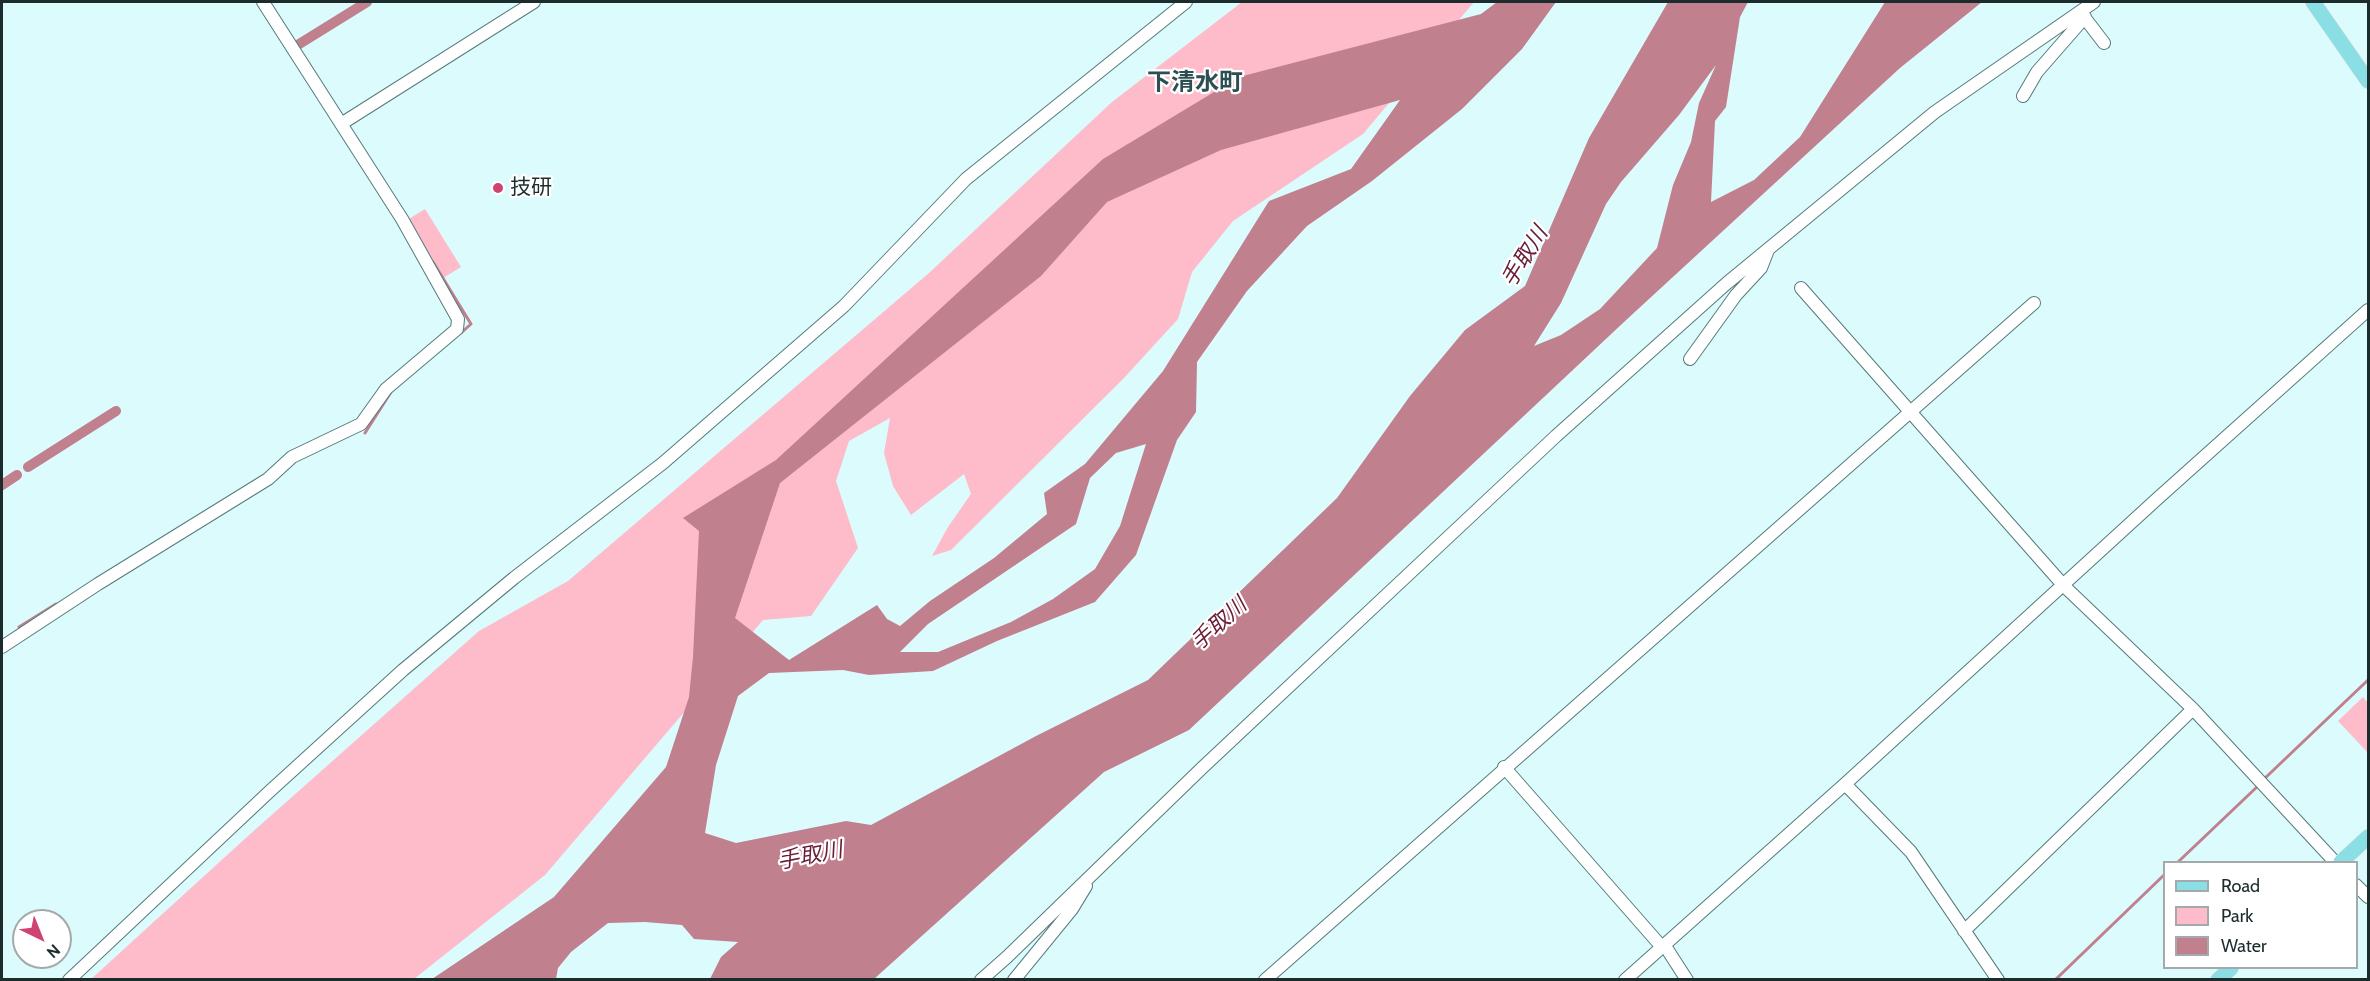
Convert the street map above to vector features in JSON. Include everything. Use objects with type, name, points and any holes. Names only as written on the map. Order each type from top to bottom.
[{"type":"main road","points":[[2313,2],[2368,81]]},
{"type":"main road","points":[[2342,861],[2368,837]]},
{"type":"main road","points":[[2218,980],[2230,969]]},
{"type":"street","points":[[2,647],[98,584],[268,479],[292,457],[361,424],[386,389],[457,329],[458,319],[408,229],[263,2]]},
{"type":"street","points":[[341,124],[534,2]]},
{"type":"street","points":[[69,980],[270,790],[403,670],[514,578],[663,463],[844,306],[966,179],[1186,2]]},
{"type":"street","points":[[2024,96],[2037,72],[2094,2]]},
{"type":"street","points":[[2083,15],[2104,43]]},
{"type":"street","points":[[981,980],[1088,880],[1202,768],[1556,436],[1727,283],[1935,112],[2069,18],[2083,15]]},
{"type":"street","points":[[1690,358],[1736,295],[1761,268],[1769,249]]},
{"type":"street","points":[[1801,288],[2064,586],[2193,709],[2260,784],[2334,861]]},
{"type":"street","points":[[1265,980],[1504,767],[2034,303]]},
{"type":"street","points":[[1625,980],[2368,310]]},
{"type":"street","points":[[1964,931],[2193,709]]},
{"type":"street","points":[[1504,767],[1666,949],[1687,980]]},
{"type":"street","points":[[1845,784],[1911,852],[1998,980]]},
{"type":"street","points":[[1014,980],[1072,909],[1083,893],[1088,880]]},
{"type":"green space","points":[[1242,2],[1474,2],[1363,134],[1233,221],[1192,272],[1178,319],[1124,378],[951,550],[932,556],[948,527],[971,494],[964,474],[911,515],[893,486],[884,453],[890,418],[849,441],[836,481],[858,548],[811,616],[763,620],[545,875],[414,979],[90,980],[479,631],[568,581],[929,273],[1112,102]]},
{"type":"green space","points":[[425,209],[461,267],[443,278],[407,220]]},
{"type":"green space","points":[[2363,697],[2368,703],[2368,753],[2338,721]]},
{"type":"water","name":"手取川","points":[[1497,2],[1556,2],[1522,49],[1462,109],[1372,181],[1307,226],[1247,291],[1197,362],[1196,412],[1177,440],[1136,555],[1095,602],[997,641],[933,671],[869,675],[843,670],[769,673],[738,696],[716,765],[705,833],[736,843],[846,821],[871,825],[1036,736],[1148,680],[1337,498],[1410,396],[1465,330],[1525,286],[1589,138],[1668,2],[1748,2],[1740,17],[1726,107],[1715,121],[1711,202],[1754,180],[1800,137],[1885,2],[1982,2],[1900,68],[1624,322],[1189,730],[1104,772],[874,979],[710,979],[721,957],[738,942],[694,939],[682,925],[645,922],[608,923],[571,952],[558,968],[556,979],[432,979],[554,897],[666,767],[689,697],[693,657],[699,531],[683,518],[776,460],[1103,159],[1239,77],[1481,14]],"holes":[[[1716,65],[1699,103],[1691,142],[1673,185],[1657,248],[1600,309],[1561,335],[1534,346],[1561,303],[1606,204],[1621,182],[1679,115]],[[1400,100],[1351,169],[1269,201],[1163,371],[1085,464],[1044,493],[1047,514],[994,558],[930,601],[900,626],[887,619],[877,605],[789,660],[735,618],[780,483],[1041,276],[1107,202],[1221,150]],[[1146,444],[1120,526],[1095,569],[1053,599],[1011,622],[938,652],[900,652],[928,624],[1076,524],[1090,478],[1116,453]]]},
{"type":"waterway","points":[[296,46],[367,2]]},
{"type":"waterway","points":[[433,262],[471,324],[461,333]]},
{"type":"waterway","points":[[365,433],[391,392]]},
{"type":"waterway","points":[[28,467],[116,411]]},
{"type":"waterway","points":[[2,485],[17,475]]},
{"type":"waterway","points":[[19,627],[56,604]]},
{"type":"waterway","points":[[2263,780],[2368,680]]},
{"type":"waterway","points":[[2179,861],[2259,785]]},
{"type":"waterway","points":[[2055,980],[2163,876]]},
{"type":"place","name":"技研","points":[[498,188]]},
{"type":"district","name":"下清水町","points":[[1195,83]]}]
